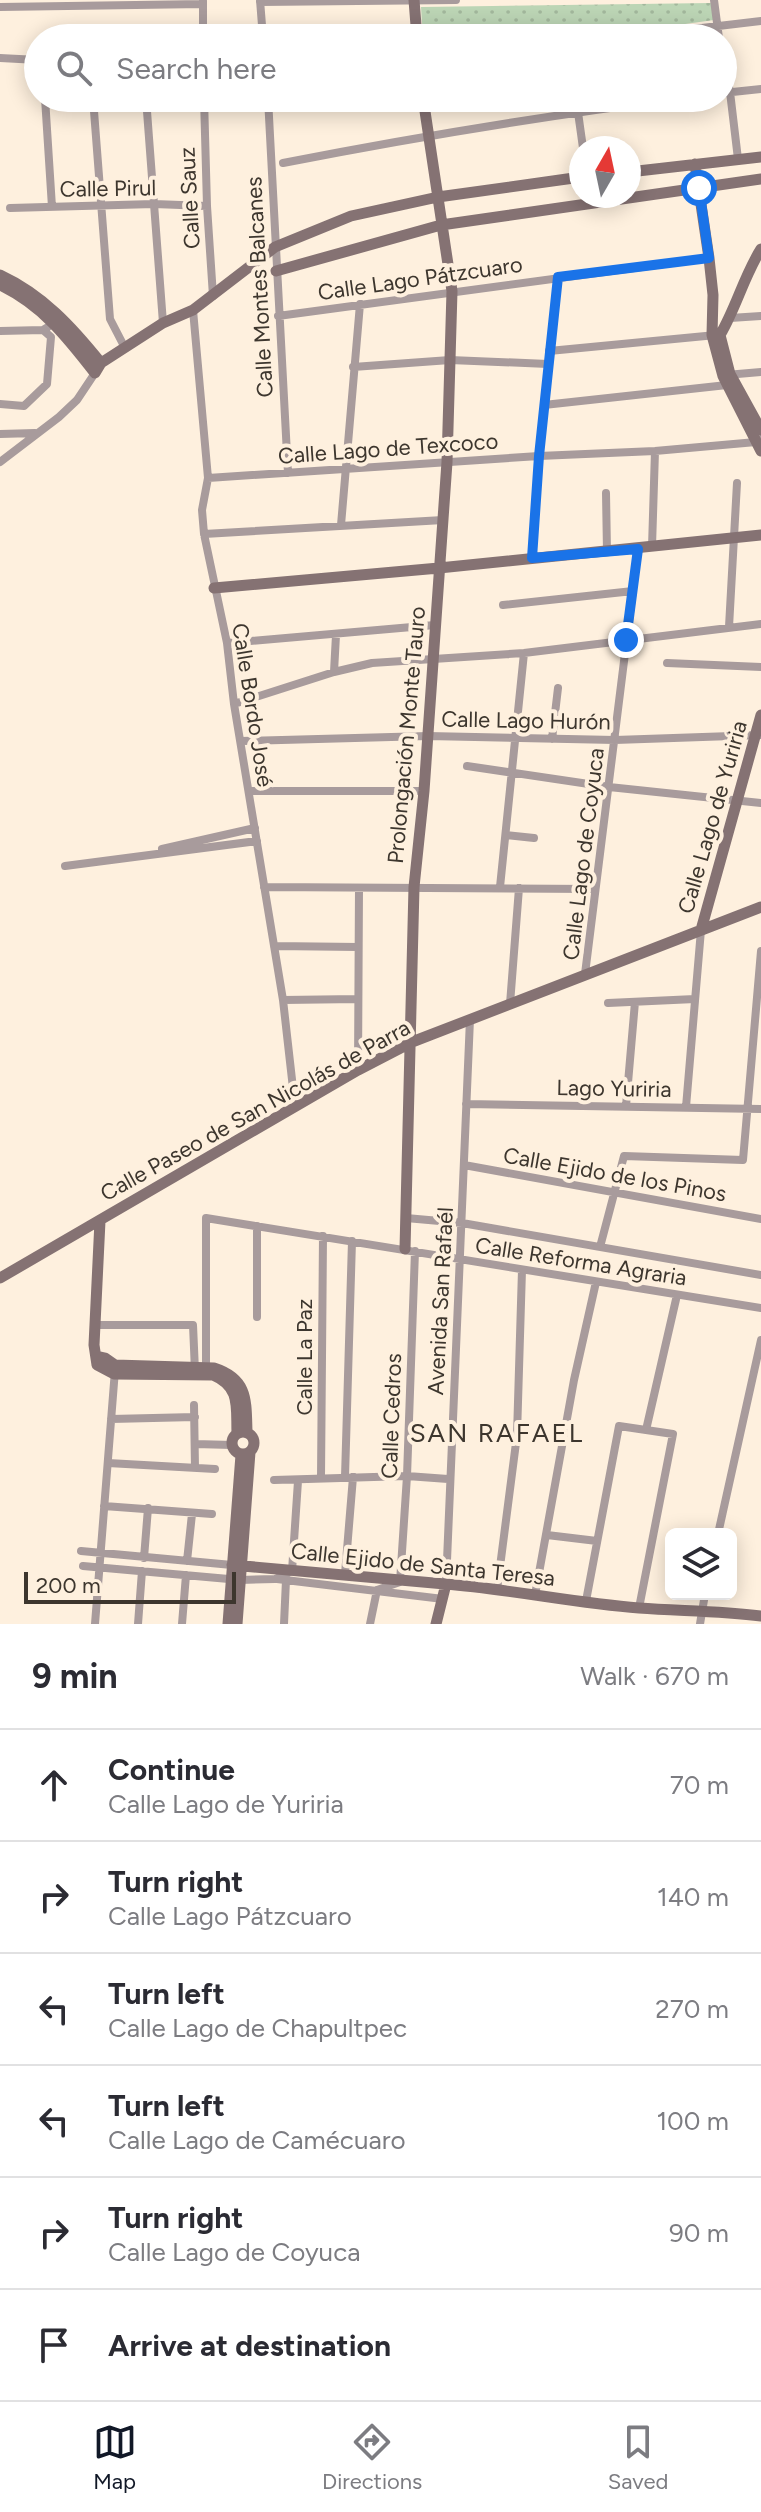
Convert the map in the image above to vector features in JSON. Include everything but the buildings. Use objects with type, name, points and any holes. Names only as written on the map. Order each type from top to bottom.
[{"type":"street","points":[[414,0],[416,24]]},
{"type":"street","points":[[262,24],[260,1],[456,0]]},
{"type":"street","points":[[714,0],[716,24]]},
{"type":"street","points":[[0,7],[203,2],[203,24]]},
{"type":"street","points":[[727,24],[761,21]]},
{"type":"street","points":[[0,58],[24,59]]},
{"type":"street","points":[[737,92],[761,89]]},
{"type":"street","points":[[46,112],[52,207]]},
{"type":"street","points":[[94,112],[110,319],[125,348]]},
{"type":"street","points":[[147,112],[163,323]]},
{"type":"street","name":"Calle Sauz","points":[[204,112],[213,296]]},
{"type":"street","name":"Calle Montes Balcanes","points":[[269,112],[288,473]]},
{"type":"street","name":"Prolongación Monte Tauro","points":[[410,1250],[406,1218],[414,887],[424,791],[447,462],[452,291],[425,112]]},
{"type":"street","points":[[283,163],[427,135],[572,112]]},
{"type":"street","points":[[578,112],[581,136]]},
{"type":"street","points":[[729,112],[738,159]]},
{"type":"street","points":[[641,171],[761,157]]},
{"type":"street","points":[[695,164],[709,258],[716,335],[727,378],[760,441]]},
{"type":"street","points":[[0,462],[77,400],[98,368],[163,323],[193,310],[275,247],[351,216],[438,197],[569,179]]},
{"type":"street","points":[[276,271],[441,225],[761,179]]},
{"type":"street","name":"Calle Pirul","points":[[10,208],[154,204],[207,206]]},
{"type":"street","points":[[549,351],[716,335],[730,318],[761,249]]},
{"type":"street","name":"Calle Lago Pátzcuaro","points":[[278,316],[709,258]]},
{"type":"street","points":[[0,275],[39,298],[57,324],[98,368]]},
{"type":"street","points":[[532,558],[539,456],[558,277]]},
{"type":"street","points":[[0,285],[57,324]]},
{"type":"street","points":[[341,525],[360,304]]},
{"type":"street","name":"Calle Bordo José","points":[[193,310],[208,478],[202,510],[204,534],[227,643],[234,704],[283,1000],[295,1106]]},
{"type":"street","points":[[730,318],[761,316]]},
{"type":"street","points":[[0,331],[57,324]]},
{"type":"street","points":[[0,404],[24,406],[47,384],[51,337],[57,324]]},
{"type":"street","points":[[353,367],[450,360],[548,364]]},
{"type":"street","points":[[544,405],[761,372]]},
{"type":"street","points":[[0,434],[37,433]]},
{"type":"street","name":"Calle Lago de Texcoco","points":[[208,478],[655,451],[760,441]]},
{"type":"street","points":[[652,547],[655,451]]},
{"type":"street","points":[[729,627],[737,483]]},
{"type":"street","points":[[606,493],[607,552]]},
{"type":"street","points":[[204,534],[443,520]]},
{"type":"street","points":[[214,588],[761,535]]},
{"type":"street","name":"Calle Lago de Coyuca","points":[[585,974],[638,549]]},
{"type":"street","points":[[503,605],[633,591]]},
{"type":"street","points":[[234,704],[372,663],[524,653],[761,624]]},
{"type":"street","points":[[227,643],[435,625]]},
{"type":"street","points":[[334,672],[336,635]]},
{"type":"street","points":[[500,887],[524,653]]},
{"type":"street","points":[[667,663],[761,667]]},
{"type":"street","points":[[552,739],[558,688]]},
{"type":"street","name":"Calle Lago de Yuriria","points":[[701,930],[758,735],[761,715]]},
{"type":"street","name":"Calle Lago Hurón","points":[[242,741],[428,736],[615,740],[758,735]]},
{"type":"street","points":[[467,766],[609,787],[761,803]]},
{"type":"street","points":[[249,791],[424,791]]},
{"type":"street","points":[[146,854],[255,828]]},
{"type":"street","points":[[506,835],[534,838]]},
{"type":"street","points":[[65,866],[257,841]]},
{"type":"street","points":[[264,887],[595,889]]},
{"type":"street","points":[[358,1070],[359,888]]},
{"type":"street","points":[[510,1004],[519,888]]},
{"type":"street","name":"Calle Paseo de San Nicolás de Parra","points":[[0,1278],[295,1106],[412,1042],[761,907]]},
{"type":"street","points":[[686,1107],[701,930]]},
{"type":"street","points":[[274,946],[358,947]]},
{"type":"street","points":[[600,1247],[624,1156],[743,1160],[761,951]]},
{"type":"street","points":[[283,1000],[358,999]]},
{"type":"street","points":[[608,1003],[695,999]]},
{"type":"street","points":[[626,1106],[635,1002]]},
{"type":"street","name":"Avenida San Rafaél","points":[[446,1584],[448,1479],[470,1019]]},
{"type":"street","name":"Lago Yuriria","points":[[466,1104],[761,1109]]},
{"type":"street","name":"Calle Ejido de los Pinos","points":[[464,1165],[761,1219]]},
{"type":"street","name":"Calle Reforma Agraria","points":[[198,1370],[206,1218],[761,1308]]},
{"type":"street","name":"Calle Reforma Agraria","points":[[406,1218],[462,1223],[761,1275]]},
{"type":"street","points":[[95,1624],[115,1370],[105,1358],[96,1356],[94,1345],[100,1221]]},
{"type":"street","points":[[257,1226],[257,1317]]},
{"type":"street","name":"Calle La Paz","points":[[321,1478],[323,1236]]},
{"type":"street","points":[[345,1574],[352,1241]]},
{"type":"street","name":"Calle Cedros","points":[[400,1582],[407,1476],[410,1250]]},
{"type":"street","points":[[497,1590],[517,1435],[522,1270]]},
{"type":"street","points":[[535,1595],[574,1380],[596,1282]]},
{"type":"street","points":[[646,1430],[677,1295]]},
{"type":"street","points":[[96,1325],[193,1325],[198,1370]]},
{"type":"street","points":[[719,1528],[761,1340]]},
{"type":"street","points":[[115,1370],[214,1368],[227,1372],[239,1382],[245,1397],[242,1433],[232,1441],[232,1445],[237,1453],[246,1453]]},
{"type":"street","points":[[194,1405],[195,1468]]},
{"type":"street","points":[[111,1419],[195,1417]]},
{"type":"street","points":[[586,1601],[619,1426],[673,1434],[639,1608]]},
{"type":"street","points":[[228,1624],[237,1566],[246,1453],[255,1444],[254,1439],[242,1433]]},
{"type":"street","points":[[195,1444],[232,1445]]},
{"type":"street","points":[[108,1463],[215,1469]]},
{"type":"street","points":[[274,1480],[407,1476],[448,1479]]},
{"type":"street","points":[[284,1624],[298,1481]]},
{"type":"street","points":[[104,1506],[212,1514]]},
{"type":"street","points":[[144,1558],[148,1508]]},
{"type":"street","points":[[187,1561],[192,1514]]},
{"type":"street","points":[[547,1535],[597,1541]]},
{"type":"street","name":"Calle Ejido de Santa Teresa","points":[[81,1551],[237,1566],[289,1575],[345,1574],[639,1608],[761,1616]]},
{"type":"street","points":[[83,1566],[235,1579],[275,1579],[289,1575],[443,1599]]},
{"type":"street","points":[[138,1624],[142,1571]]},
{"type":"street","points":[[182,1624],[186,1575]]},
{"type":"street","points":[[235,1579],[237,1624]]},
{"type":"street","points":[[377,1590],[400,1582]]},
{"type":"street","points":[[436,1624],[446,1584]]},
{"type":"street","points":[[370,1624],[377,1590]]},
{"type":"street","points":[[700,1624],[704,1600]]},
{"type":"green space","points":[[711,3],[714,20],[685,24],[422,24],[421,7]]},
{"type":"district","name":"SAN RAFAEL","points":[[497,1433]]},
{"type":"route","points":[[626,640],[638,549],[532,558],[539,456],[558,277],[709,258],[699,188]]}]
